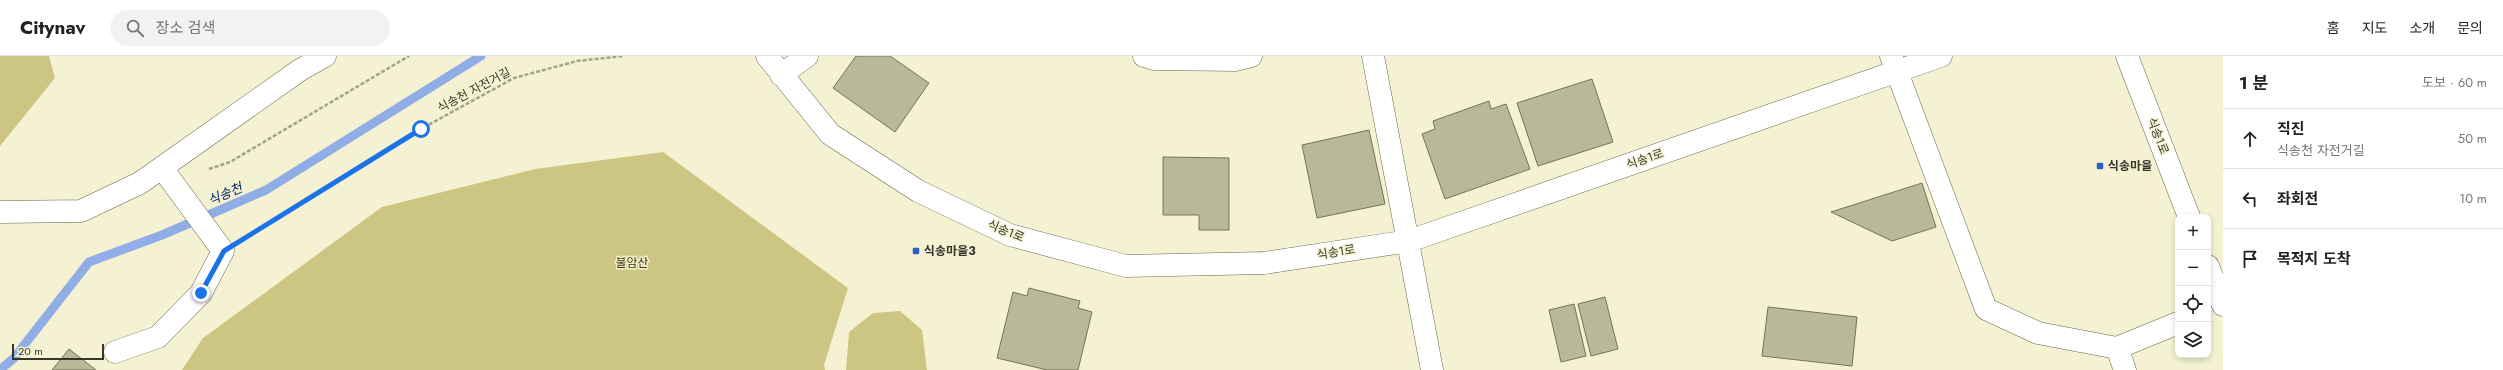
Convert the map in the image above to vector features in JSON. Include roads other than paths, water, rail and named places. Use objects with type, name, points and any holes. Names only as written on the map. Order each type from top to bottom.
[{"type":"street","points":[[0,212],[81,211],[140,183],[171,179],[294,63],[325,56]]},
{"type":"street","name":"식송1로","points":[[767,56],[830,134],[918,191],[1010,235],[1126,266],[1264,263],[1409,241],[1894,64],[1941,56]]},
{"type":"street","points":[[781,75],[807,56]]},
{"type":"street","points":[[1144,56],[1154,59],[1213,60],[1235,60],[1251,56]]},
{"type":"street","points":[[1373,56],[1409,241],[1432,370]]},
{"type":"street","name":"식송1로","points":[[2127,56],[2188,214]]},
{"type":"street","points":[[1894,64],[1986,309],[2038,333],[2117,348],[2175,324]]},
{"type":"street","points":[[115,352],[158,337],[201,293],[220,247],[171,179]]},
{"type":"street","points":[[2211,274],[2223,305],[2211,310]]},
{"type":"street","points":[[2117,348],[2125,370]]},
{"type":"waterway","name":"식송천","points":[[0,370],[14,358],[89,262],[162,235],[266,190],[481,56]]},
{"type":"place","name":"식송마을","points":[[2100,166]]},
{"type":"place","name":"식송마을3","points":[[916,251]]},
{"type":"park label","name":"불암산","points":[[632,263]]}]
